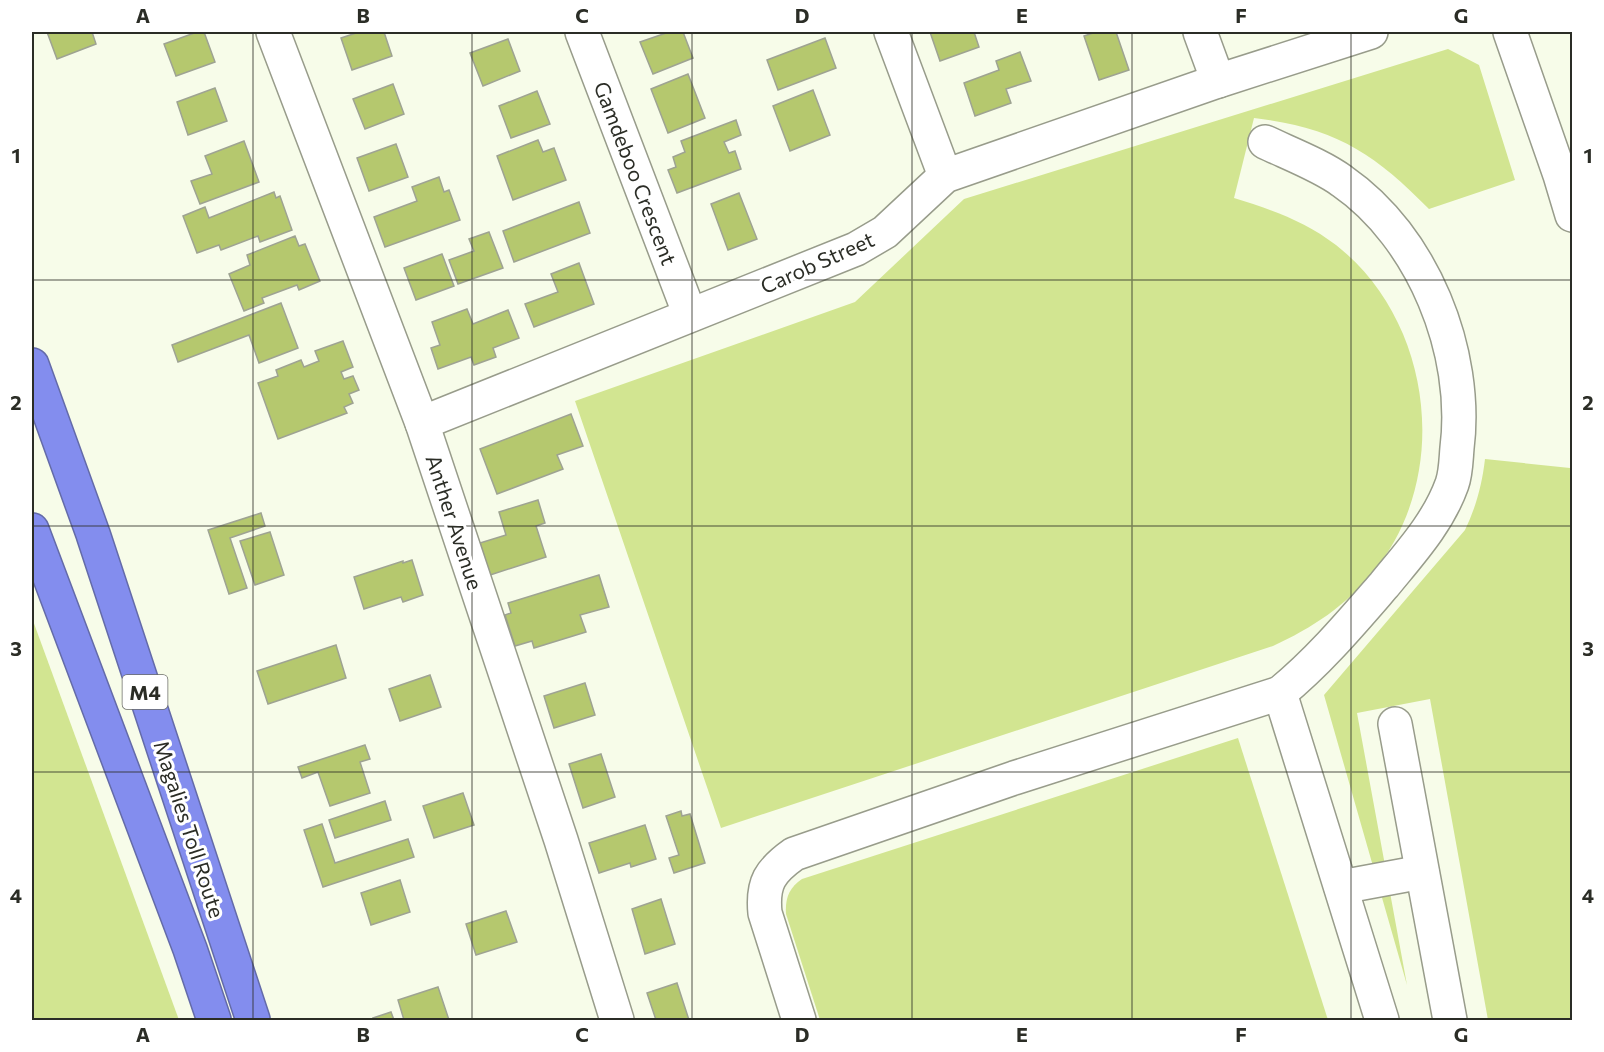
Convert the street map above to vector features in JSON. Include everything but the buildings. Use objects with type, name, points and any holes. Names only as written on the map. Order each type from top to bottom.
[{"type":"highway","name":"Magalies Toll Route","points":[[32,365],[93,534],[253,1020]]},
{"type":"highway","name":"Magalies Toll Route","points":[[32,530],[190,949],[214,1020]]},
{"type":"street","name":"Anther Avenue","points":[[273,32],[422,423],[561,840],[617,1020]]},
{"type":"street","name":"Gamdeboo Crescent","points":[[582,32],[690,315]]},
{"type":"street","points":[[891,32],[945,176]]},
{"type":"street","points":[[1200,32],[1218,81]]},
{"type":"street","name":"Carob Street","points":[[422,423],[856,249],[885,232],[945,176],[1218,81],[1371,32]]},
{"type":"street","points":[[1510,32],[1566,173],[1572,215]]},
{"type":"street","points":[[799,1020],[771,936],[764,899],[766,882],[779,865],[794,854],[1014,778],[1280,693],[1308,670],[1364,608],[1424,537],[1440,511],[1453,482],[1461,421],[1453,351],[1428,284],[1408,250],[1383,216],[1342,180],[1265,142]]},
{"type":"street","points":[[1280,693],[1382,1020]]},
{"type":"street","points":[[1395,724],[1450,1020]]},
{"type":"street","points":[[1341,887],[1422,872]]},
{"type":"green space","points":[[1448,49],[1479,65],[1515,180],[1429,209],[1389,172],[1351,146],[1308,128],[1254,118],[1234,198],[1300,222],[1336,245],[1369,277],[1394,315],[1411,356],[1421,401],[1422,446],[1415,491],[1399,533],[1363,584],[1328,615],[1273,646],[721,828],[575,401],[855,302],[964,199]]},
{"type":"green space","points":[[1485,459],[1570,468],[1572,483],[1572,1020],[1488,1020],[1430,699],[1357,713],[1407,985],[1324,695],[1465,530],[1478,496]]},
{"type":"green space","points":[[32,618],[179,1020],[32,1020]]},
{"type":"green space","points":[[1238,738],[1328,1020],[820,1020],[786,914],[789,894],[802,879]]}]
